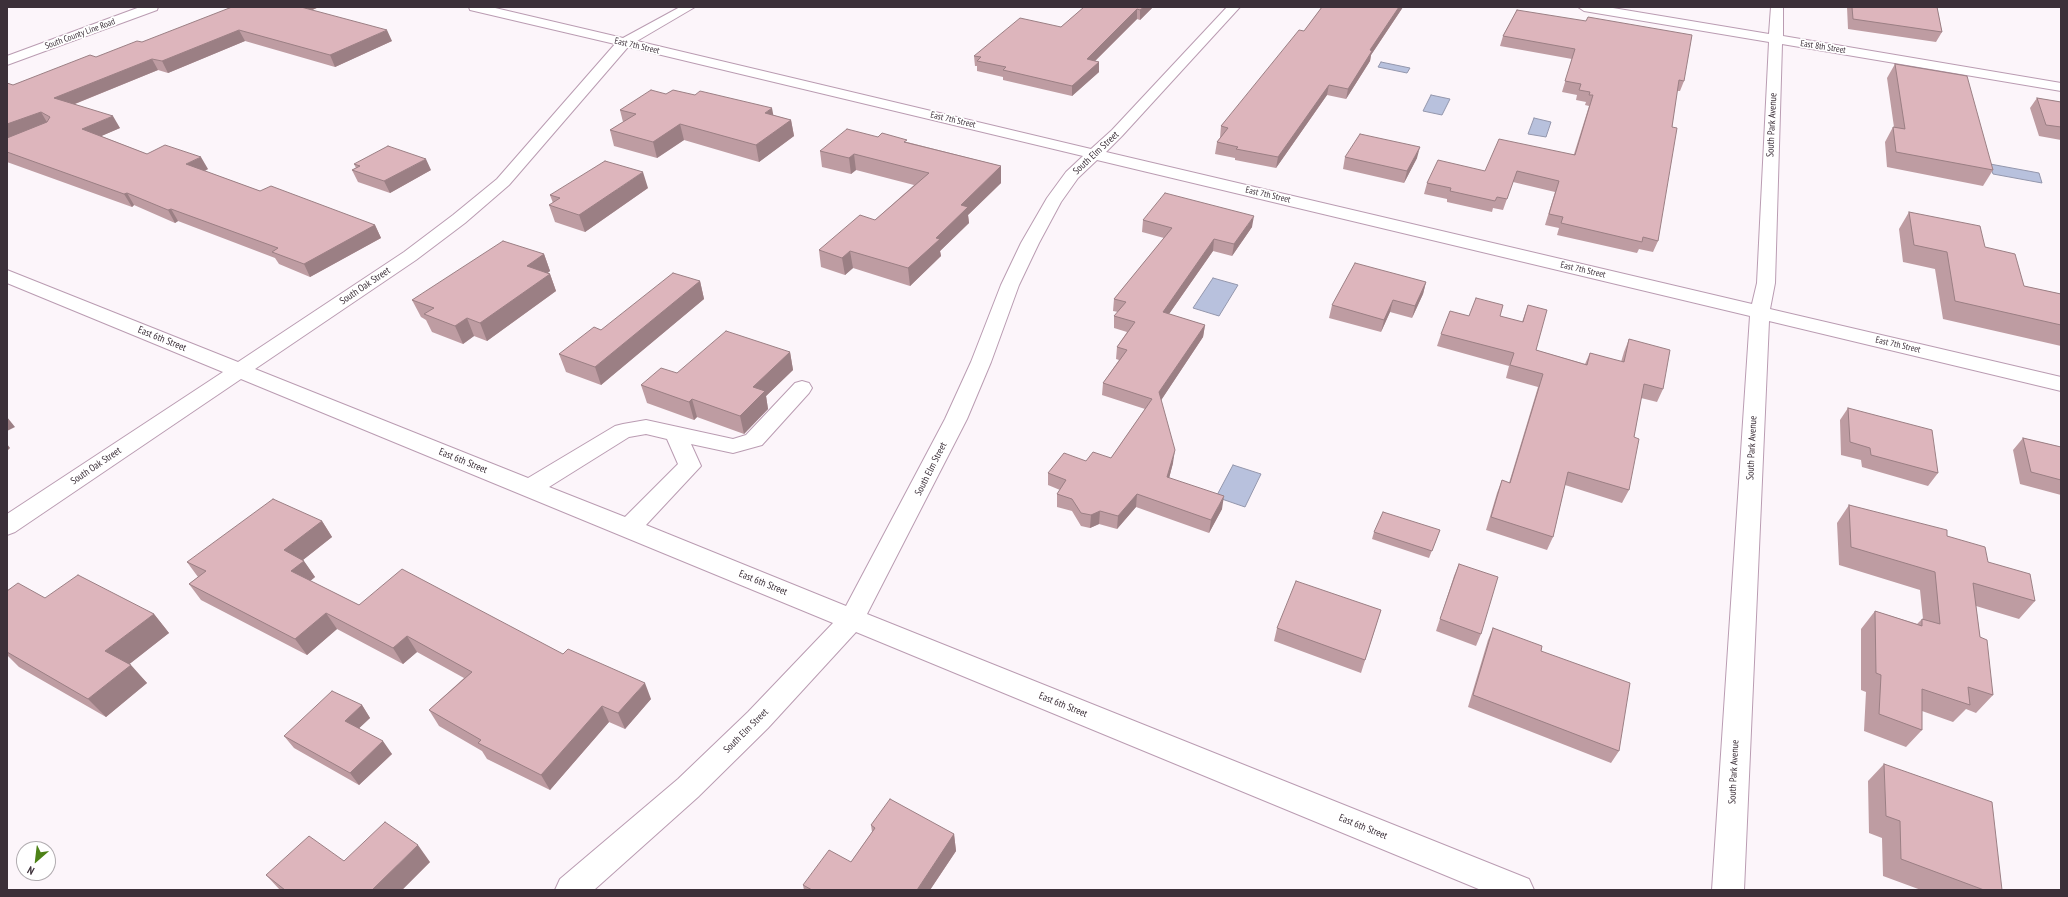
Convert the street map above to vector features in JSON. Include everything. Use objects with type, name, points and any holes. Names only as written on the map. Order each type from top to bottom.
[{"type":"street","name":"South County Line Road","points":[[7,61],[152,7]]},
{"type":"street","name":"East 7th Street","points":[[475,7],[2061,384]]},
{"type":"street","name":"South Oak Street","points":[[7,526],[410,256],[459,219],[498,186],[537,144],[581,90],[624,43],[689,7]]},
{"type":"street","name":"South Elm Street","points":[[571,890],[688,788],[758,720],[852,619],[888,547],[921,489],[956,418],[981,362],[1010,285],[1030,243],[1053,202],[1072,175],[1118,133],[1234,7]]},
{"type":"street","name":"East 8th Street","points":[[1584,7],[2061,87]]},
{"type":"street","name":"South Park Avenue","points":[[1728,890],[1760,312],[1766,283],[1778,7]]},
{"type":"street","name":"East 6th Street","points":[[7,276],[1518,890]]},
{"type":"street","points":[[529,488],[623,431],[646,427],[733,446],[754,440],[802,388]]},
{"type":"street","points":[[628,528],[690,466],[676,434]]},
{"type":"water","points":[[1381,62],[1410,68],[1407,73],[1378,67]]},
{"type":"water","points":[[1431,95],[1450,99],[1442,115],[1423,111]]},
{"type":"water","points":[[1534,118],[1551,122],[1546,137],[1528,134]]},
{"type":"water","points":[[1990,164],[2039,173],[2042,183],[1993,174]]},
{"type":"water","points":[[1213,278],[1238,285],[1219,316],[1193,308]]},
{"type":"water","points":[[1233,465],[1261,474],[1245,507],[1216,497]]},
{"type":"building","points":[[232,7],[301,7],[387,30],[330,55],[239,30],[162,61],[152,59],[54,98],[113,116],[82,129],[147,154],[165,145],[201,157],[186,164],[260,191],[271,186],[375,225],[304,264],[272,252],[278,248],[171,209],[168,210],[127,193],[124,194],[7,152],[7,138],[47,122],[50,117],[41,112],[7,124],[7,83],[13,85],[90,55],[96,57],[137,41],[142,42]]},
{"type":"building","points":[[1084,7],[1144,7],[1140,10],[1137,9],[1087,59],[1099,62],[1072,86],[1003,70],[1006,67],[977,61],[981,57],[974,56],[1020,18],[1061,27]]},
{"type":"building","points":[[1322,7],[1399,7],[1370,50],[1372,51],[1348,89],[1329,85],[1278,157],[1236,149],[1238,147],[1217,142],[1228,128],[1221,126],[1299,30],[1304,31]]},
{"type":"building","points":[[1852,7],[1937,7],[1942,32],[1853,19]]},
{"type":"building","points":[[1517,10],[1586,21],[1588,17],[1692,35],[1684,81],[1679,80],[1672,127],[1677,128],[1658,241],[1643,237],[1642,242],[1561,223],[1563,217],[1549,214],[1559,181],[1517,171],[1507,199],[1497,197],[1495,201],[1450,191],[1451,188],[1427,183],[1438,160],[1485,171],[1499,139],[1575,155],[1593,95],[1589,95],[1590,92],[1579,90],[1581,84],[1565,81],[1575,49],[1503,36]]},
{"type":"building","points":[[1895,64],[1967,76],[1993,170],[1896,152],[1893,127],[1905,129]]},
{"type":"building","points":[[651,90],[666,94],[673,90],[695,95],[700,91],[772,108],[765,113],[791,120],[756,145],[680,124],[653,142],[610,130],[636,114],[620,110]]},
{"type":"building","points":[[2037,98],[2061,102],[2061,127],[2046,125]]},
{"type":"building","points":[[847,129],[878,137],[882,133],[907,140],[904,142],[1001,166],[961,205],[968,207],[936,238],[940,239],[908,268],[850,251],[842,258],[819,250],[860,215],[875,220],[929,173],[854,154],[849,158],[820,151]]},
{"type":"building","points":[[1360,134],[1420,147],[1407,171],[1345,157]]},
{"type":"building","points":[[388,146],[426,159],[384,181],[352,170],[360,166],[354,164]]},
{"type":"building","points":[[605,161],[643,172],[579,215],[549,205],[560,198],[550,195]]},
{"type":"building","points":[[1165,193],[1254,216],[1234,244],[1214,239],[1163,312],[1205,325],[1159,392],[1175,450],[1167,477],[1224,496],[1211,520],[1137,494],[1118,516],[1100,511],[1091,515],[1081,513],[1072,499],[1057,494],[1066,480],[1048,473],[1064,453],[1086,461],[1093,452],[1111,458],[1152,399],[1103,383],[1127,350],[1117,347],[1135,322],[1114,316],[1126,302],[1114,299],[1172,228],[1143,220]]},
{"type":"building","points":[[1909,212],[1980,226],[1985,247],[2015,254],[2024,286],[2061,294],[2061,325],[1955,301],[1947,252],[1914,245]]},
{"type":"building","points":[[503,241],[544,254],[527,266],[550,274],[480,323],[467,318],[455,326],[424,314],[434,308],[412,300]]},
{"type":"building","points":[[1355,263],[1426,282],[1415,306],[1393,300],[1384,320],[1332,305]]},
{"type":"building","points":[[673,273],[700,281],[595,367],[559,354],[594,327],[601,330]]},
{"type":"building","points":[[1476,298],[1503,305],[1500,316],[1523,322],[1528,305],[1547,310],[1536,350],[1587,365],[1590,353],[1624,362],[1629,339],[1670,350],[1663,389],[1644,384],[1634,437],[1639,439],[1629,490],[1568,472],[1553,537],[1491,517],[1502,480],[1510,483],[1543,374],[1510,365],[1514,353],[1441,334],[1450,311],[1469,316]]},
{"type":"building","points":[[726,331],[790,352],[753,387],[765,391],[740,416],[692,399],[689,402],[641,385],[661,368],[677,373]]},
{"type":"building","points":[[1848,408],[1932,430],[1938,473],[1871,455],[1870,448],[1850,442]]},
{"type":"building","points":[[2023,438],[2061,447],[2061,480],[2031,472]]},
{"type":"building","points":[[273,499],[322,521],[284,550],[304,561],[291,571],[359,605],[402,569],[563,654],[568,649],[645,683],[618,713],[602,706],[541,775],[478,743],[481,740],[429,710],[472,672],[407,636],[393,648],[326,613],[295,639],[189,584],[206,571],[187,562]]},
{"type":"building","points":[[1849,505],[1947,530],[1947,536],[1985,547],[1988,562],[2030,574],[2035,601],[1973,583],[1980,637],[1987,640],[1993,695],[1968,687],[1970,705],[1922,689],[1922,730],[1879,714],[1881,675],[1876,673],[1875,611],[1922,626],[1922,619],[1940,624],[1935,572],[1851,547]]},
{"type":"building","points":[[1383,512],[1440,530],[1432,551],[1374,532]]},
{"type":"building","points":[[1459,564],[1498,577],[1481,634],[1440,619]]},
{"type":"building","points":[[78,575],[154,614],[105,651],[131,665],[88,699],[7,652],[7,591],[18,583],[45,598]]},
{"type":"building","points":[[1296,581],[1381,610],[1365,660],[1277,628]]},
{"type":"building","points":[[1493,628],[1542,646],[1541,651],[1630,683],[1619,751],[1473,695]]},
{"type":"building","points":[[332,691],[362,705],[345,721],[383,741],[350,773],[284,736]]},
{"type":"building","points":[[1884,764],[1992,802],[2002,890],[1984,890],[1901,859],[1900,821],[1886,816]]},
{"type":"building","points":[[890,799],[954,834],[917,890],[812,890],[803,885],[829,850],[851,862],[875,828],[871,825]]},
{"type":"building","points":[[385,822],[418,845],[372,890],[285,890],[266,875],[309,836],[344,861]]}]
